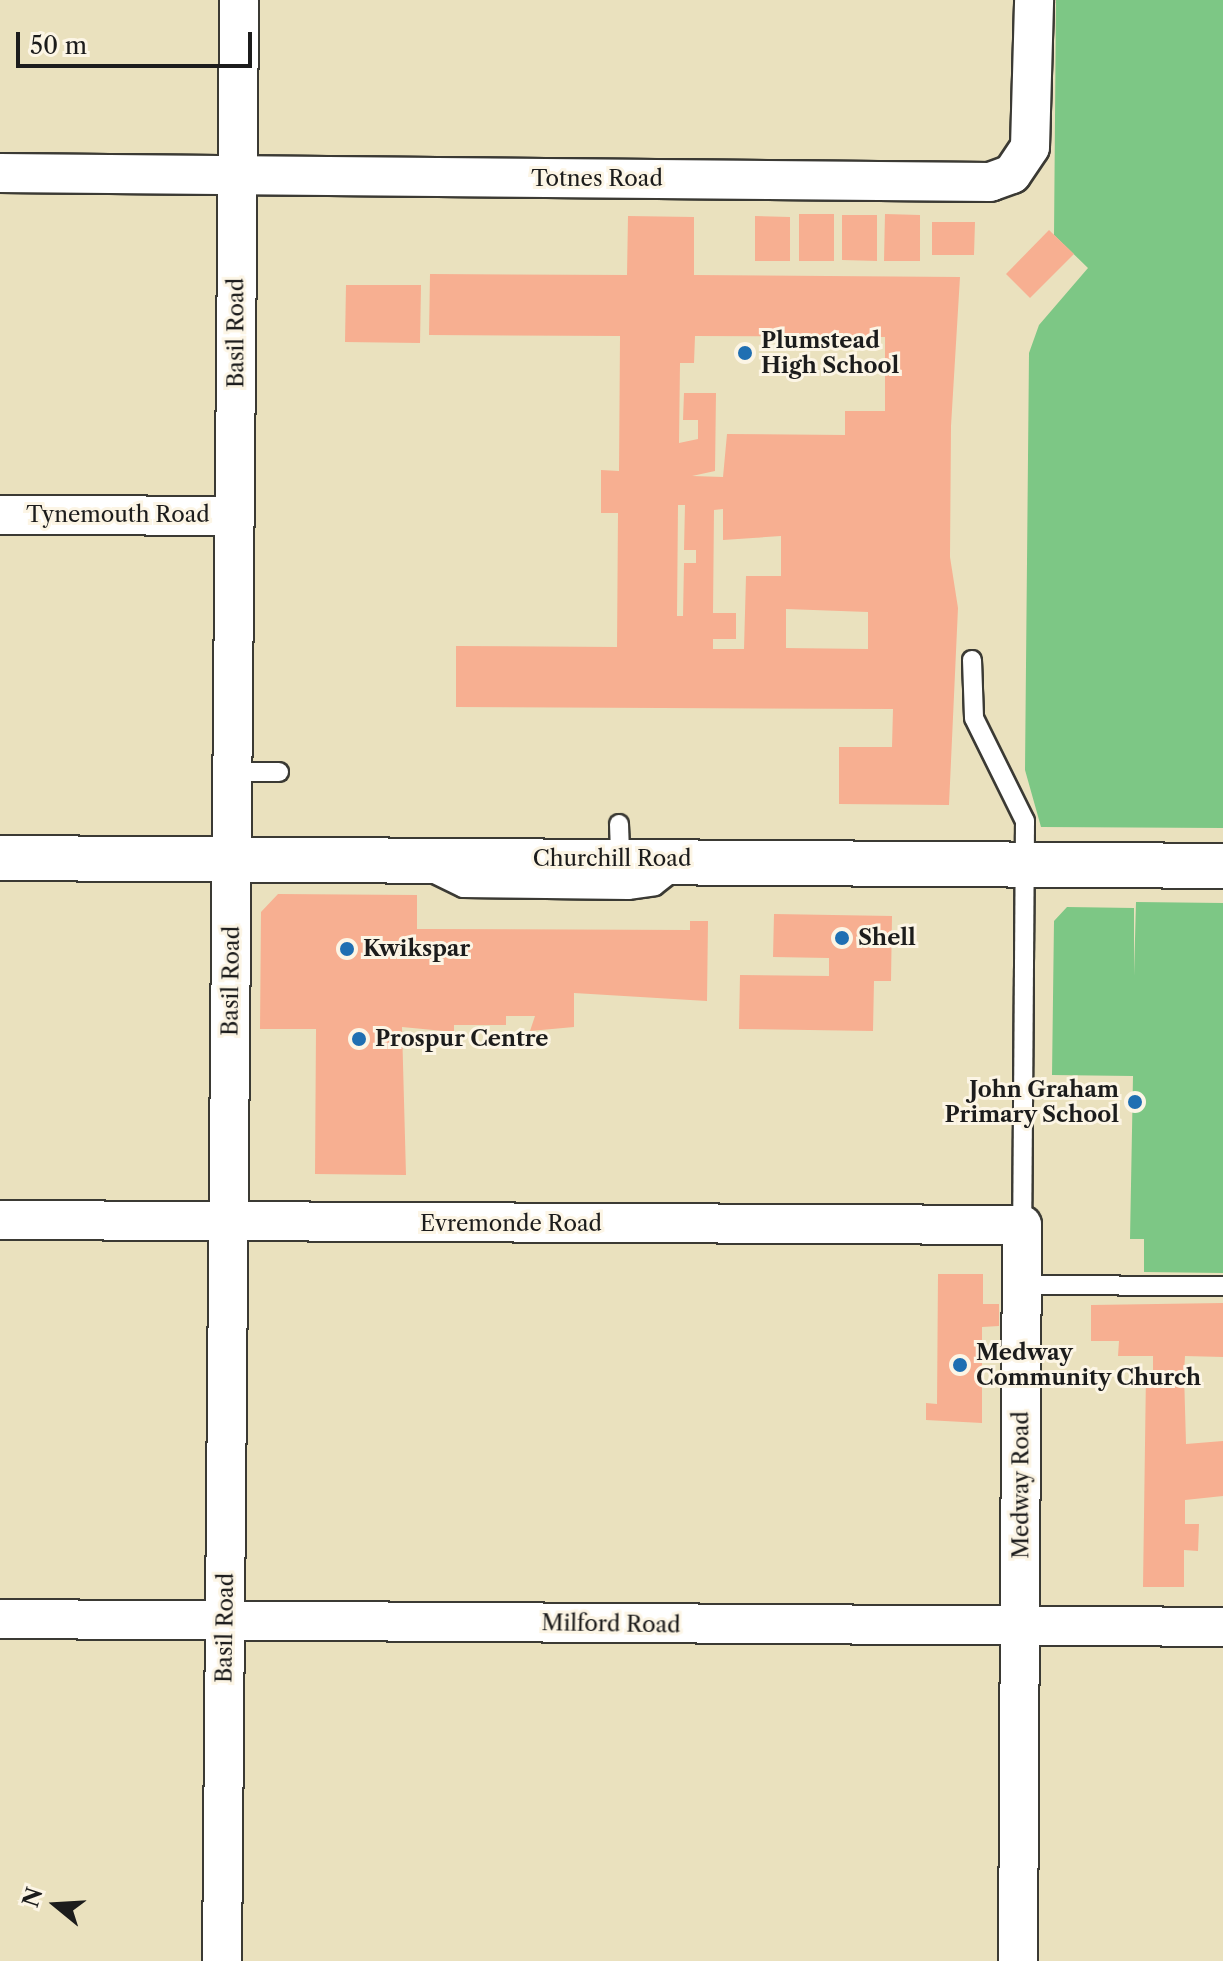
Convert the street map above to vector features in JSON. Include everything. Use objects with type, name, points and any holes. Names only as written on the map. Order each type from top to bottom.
[{"type":"street","name":"Basil Road","points":[[222,1961],[239,0]]},
{"type":"street","name":"Totnes Road","points":[[0,173],[1002,179],[1030,147],[1034,0]]},
{"type":"street","name":"Tynemouth Road","points":[[0,515],[235,516]]},
{"type":"street","name":"Churchill Road","points":[[0,858],[410,859],[619,842],[687,859],[1223,866]]},
{"type":"street","name":"Evremonde Road","points":[[0,1220],[1022,1225]]},
{"type":"street","name":"Medway Road","points":[[1018,1961],[1022,1225]]},
{"type":"street","name":"Milford Road","points":[[0,1619],[1223,1627]]},
{"type":"lane","name":"Medway Road","points":[[972,660],[974,718],[1025,815],[1022,1225]]},
{"type":"lane","points":[[233,772],[279,772]]},
{"type":"lane","points":[[410,859],[463,888],[628,890],[663,882],[687,859]]},
{"type":"lane","points":[[1021,1285],[1223,1286]]},
{"type":"green space","points":[[1056,0],[1223,0],[1223,828],[1041,827],[1025,770],[1029,353],[1039,325],[1088,268],[1054,235]]},
{"type":"green space","points":[[1136,902],[1223,903],[1223,1273],[1144,1272],[1144,1239],[1130,1239],[1133,1076],[1052,1075],[1054,921],[1067,907],[1134,908],[1134,976]]},
{"type":"building","points":[[799,214],[834,214],[834,261],[799,261]]},
{"type":"building","points":[[885,214],[920,215],[920,261],[884,261]]},
{"type":"building","points":[[842,215],[877,215],[877,261],[842,260]]},
{"type":"building","points":[[628,216],[694,217],[694,275],[960,277],[951,426],[950,557],[958,608],[949,805],[839,804],[839,747],[892,747],[893,709],[456,707],[456,646],[617,647],[618,513],[601,513],[601,470],[619,471],[620,336],[429,335],[430,274],[627,275]],"holes":[[[695,336],[885,337],[885,411],[845,411],[845,435],[727,434],[723,477],[692,476],[715,471],[716,393],[684,393],[683,420],[698,420],[698,439],[679,443],[680,363],[694,363]],[[678,505],[685,505],[684,550],[696,550],[696,563],[684,563],[683,616],[677,616]],[[723,509],[723,540],[781,536],[781,576],[746,576],[744,649],[713,649],[713,639],[736,639],[736,613],[713,613],[714,510]],[[786,609],[868,612],[868,649],[786,648]]]},
{"type":"building","points":[[755,216],[790,217],[790,261],[755,261]]},
{"type":"building","points":[[932,222],[975,222],[974,255],[932,255]]},
{"type":"building","points":[[1049,230],[1074,254],[1030,298],[1006,274]]},
{"type":"building","points":[[346,285],[421,285],[420,343],[345,342]]},
{"type":"building","name":"Prospur Centre","points":[[278,894],[417,895],[417,929],[690,930],[690,921],[708,921],[707,1001],[574,993],[574,1027],[530,1031],[535,1016],[506,1016],[506,1025],[454,1025],[454,1032],[402,1027],[406,1175],[315,1174],[316,1029],[260,1029],[261,912]]},
{"type":"building","points":[[774,914],[892,916],[891,981],[874,981],[873,1031],[739,1029],[740,975],[829,976],[829,958],[773,957]]},
{"type":"building","name":"Medway Community Church","points":[[938,1274],[983,1274],[983,1304],[999,1304],[999,1326],[982,1327],[982,1423],[926,1420],[926,1403],[937,1404]]},
{"type":"building","points":[[1223,1303],[1223,1357],[1185,1356],[1184,1373],[1186,1444],[1223,1441],[1223,1496],[1185,1500],[1185,1524],[1199,1524],[1198,1551],[1184,1550],[1184,1587],[1143,1587],[1146,1373],[1153,1372],[1153,1356],[1118,1356],[1119,1341],[1091,1341],[1091,1305]]},
{"type":"place","name":"Plumstead High School","points":[[745,353]]},
{"type":"place","name":"Shell","points":[[842,938]]},
{"type":"place","name":"Kwikspar","points":[[347,949]]},
{"type":"place","name":"Prospur Centre","points":[[359,1039]]},
{"type":"place","name":"John Graham Primary School","points":[[1135,1102]]},
{"type":"place","name":"Medway Community Church","points":[[960,1365]]}]
